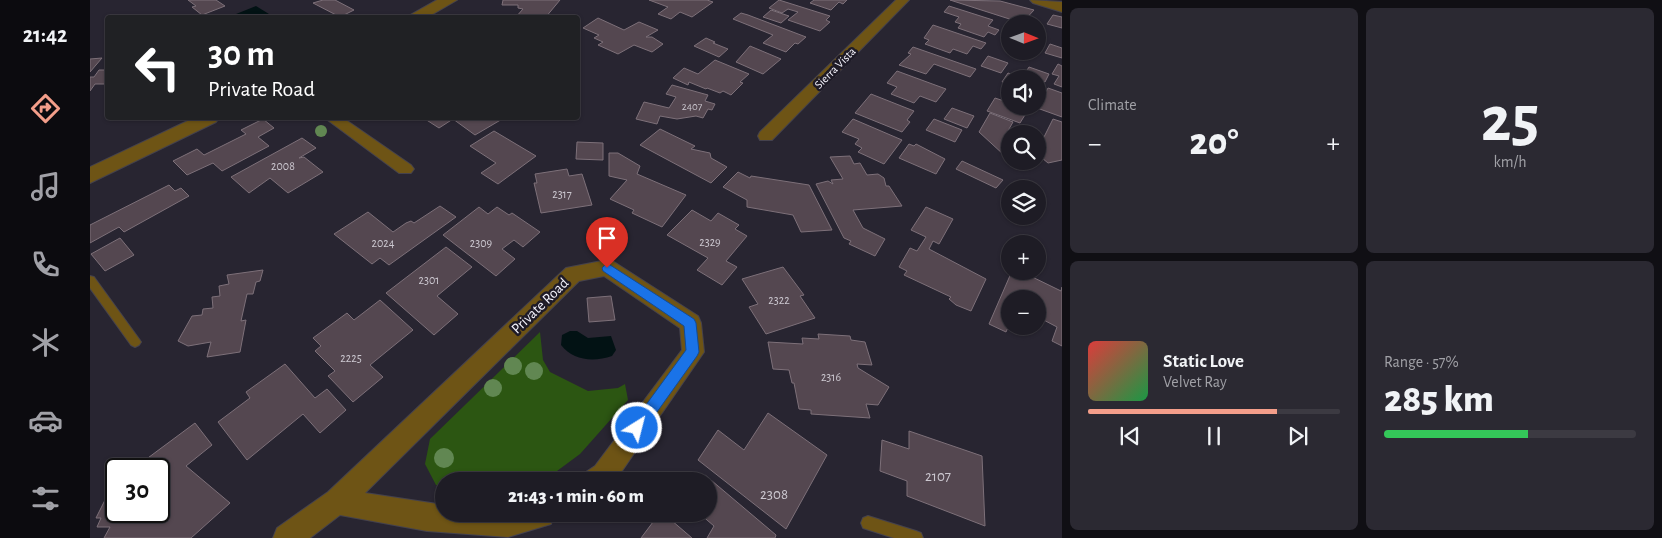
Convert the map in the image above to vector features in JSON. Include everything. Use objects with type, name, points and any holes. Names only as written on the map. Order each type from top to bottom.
[{"type":"street","points":[[419,15],[449,0]]},
{"type":"street","name":"Sierra Vista","points":[[766,136],[903,0]]},
{"type":"street","points":[[1041,0],[1062,7]]},
{"type":"street","points":[[90,176],[204,120]]},
{"type":"street","points":[[336,120],[405,169]]},
{"type":"street","name":"Private Road","points":[[287,538],[337,501],[573,274],[607,268],[690,323],[693,352],[606,472]]},
{"type":"street","points":[[337,501],[435,518]]},
{"type":"street","points":[[485,522],[508,524],[515,522]]},
{"type":"lane","points":[[90,280],[135,342]]},
{"type":"lane","points":[[868,523],[916,538]]},
{"type":"green space","points":[[540,332],[543,360],[550,372],[588,391],[618,388],[625,384],[628,400],[580,454],[555,472],[435,472],[435,483],[425,464],[430,439]]},
{"type":"shaded area","points":[[256,6],[269,14],[266,15],[234,15]]},
{"type":"shaded area","points":[[570,331],[577,331],[588,338],[611,336],[616,350],[612,356],[605,358],[584,359],[578,357],[561,345],[562,335]]},
{"type":"building","points":[[188,0],[216,0],[225,6],[202,15],[192,7],[196,6]]},
{"type":"building","points":[[323,0],[335,0],[354,10],[344,15],[336,15],[313,3]]},
{"type":"building","points":[[503,0],[560,0],[548,15],[518,15],[523,9],[518,8],[518,5],[502,5]]},
{"type":"building","points":[[649,0],[707,0],[713,2],[692,17],[680,12],[671,19],[658,14],[668,7]]},
{"type":"building","points":[[779,0],[830,16],[826,20],[830,22],[820,31],[788,20],[798,12],[788,9],[782,13],[769,8]]},
{"type":"building","points":[[814,0],[847,0],[843,4],[839,2],[831,10],[810,3]]},
{"type":"building","points":[[950,0],[1000,1],[1034,10],[1029,15],[1001,16]]},
{"type":"building","points":[[949,6],[993,20],[988,26],[999,30],[995,35],[988,32],[984,37],[958,28],[961,24],[955,22],[959,17],[944,12]]},
{"type":"building","points":[[771,10],[789,16],[781,23],[763,17]]},
{"type":"building","points":[[741,13],[806,37],[798,44],[795,43],[786,52],[763,43],[773,35],[733,19]]},
{"type":"building","points":[[1053,15],[1062,17],[1062,28],[1047,24]]},
{"type":"building","points":[[598,18],[624,30],[639,22],[658,30],[646,37],[652,37],[663,44],[652,52],[634,45],[618,54],[598,45],[603,42],[594,38],[599,35],[583,28]]},
{"type":"building","points":[[933,25],[986,43],[981,49],[973,46],[967,54],[953,49],[950,53],[925,44],[929,40],[924,38]]},
{"type":"building","points":[[706,38],[728,49],[719,57],[694,46]]},
{"type":"building","points":[[1050,44],[1062,48],[1062,58],[1046,53]]},
{"type":"building","points":[[750,46],[781,59],[763,74],[736,62]]},
{"type":"building","points":[[913,47],[976,69],[970,77],[934,64],[926,74],[899,65],[911,54],[908,53]]},
{"type":"building","points":[[988,56],[1008,63],[1001,70],[1001,73],[981,66]]},
{"type":"building","points":[[102,58],[90,72],[90,59]]},
{"type":"building","points":[[715,60],[749,74],[740,82],[743,83],[731,95],[723,91],[720,93],[706,89],[689,82],[688,85],[673,78],[684,68],[698,74]]},
{"type":"building","points":[[1058,64],[1062,66],[1062,87],[1054,84],[1059,76],[1052,74]]},
{"type":"building","points":[[1029,67],[1038,70],[1027,70]]},
{"type":"building","points":[[99,70],[105,70],[105,84],[95,84],[90,91],[90,77],[94,77]]},
{"type":"building","points":[[897,71],[946,89],[936,102],[920,96],[914,103],[891,94],[897,87],[887,83]]},
{"type":"building","points":[[672,85],[708,95],[705,101],[715,104],[712,110],[708,109],[703,118],[696,116],[677,119],[660,116],[657,124],[636,119],[644,102],[669,108],[676,97],[666,94]]},
{"type":"building","points":[[1048,88],[1062,93],[1062,117],[1046,111],[1046,92]]},
{"type":"building","points":[[871,94],[914,111],[907,120],[910,122],[902,132],[855,113]]},
{"type":"building","points":[[995,98],[1001,100],[1001,115],[1025,115],[1020,123],[987,111]]},
{"type":"building","points":[[952,108],[974,116],[967,128],[944,119]]},
{"type":"building","points":[[990,113],[1013,122],[1011,125],[1001,125],[1001,152],[979,132]]},
{"type":"building","points":[[853,119],[902,140],[884,164],[858,152],[862,148],[855,144],[859,139],[842,132]]},
{"type":"building","points":[[934,119],[962,130],[955,142],[926,130]]},
{"type":"building","points":[[1053,119],[1062,122],[1062,160],[1048,163],[1046,161],[1046,133]]},
{"type":"building","points":[[261,120],[264,120],[274,128],[258,137],[269,146],[222,171],[213,163],[187,175],[173,161],[197,149],[204,155],[246,134],[241,130]]},
{"type":"building","points":[[427,120],[451,120],[439,128]]},
{"type":"building","points":[[454,120],[501,120],[475,135]]},
{"type":"building","points":[[660,129],[695,146],[691,149],[710,153],[711,158],[727,167],[711,183],[640,145]]},
{"type":"building","points":[[494,131],[536,156],[498,184],[481,173],[496,163],[470,146]]},
{"type":"building","points":[[302,138],[316,148],[299,158],[304,157],[323,172],[288,193],[270,178],[249,193],[231,177]]},
{"type":"building","points":[[577,142],[603,143],[603,160],[576,159]]},
{"type":"building","points":[[909,144],[914,146],[916,144],[945,159],[936,174],[899,158]]},
{"type":"building","points":[[609,153],[618,153],[640,166],[637,174],[686,195],[662,227],[632,213],[634,210],[610,199],[627,180],[609,176]]},
{"type":"building","points":[[850,156],[854,164],[860,163],[867,175],[878,174],[884,178],[886,186],[889,186],[902,206],[853,210],[863,228],[885,239],[875,256],[849,244],[851,241],[844,238],[816,184],[828,181],[833,184],[831,180],[843,179],[830,157]]},
{"type":"building","points":[[962,161],[1003,180],[1001,180],[996,188],[956,169]]},
{"type":"building","points":[[567,169],[569,176],[582,174],[592,205],[541,213],[534,183],[537,183],[535,174]]},
{"type":"building","points":[[738,172],[750,178],[751,176],[809,185],[832,230],[801,232],[793,215],[747,207],[747,200],[723,187]]},
{"type":"building","points":[[169,185],[175,191],[181,188],[189,196],[124,232],[119,227],[90,243],[90,225]]},
{"type":"building","points":[[440,206],[456,217],[389,265],[380,258],[372,264],[334,234],[368,212],[393,232],[406,223],[411,221],[414,223]]},
{"type":"building","points":[[479,207],[488,214],[497,207],[509,215],[512,213],[540,232],[523,247],[514,240],[502,249],[515,259],[496,276],[443,235]]},
{"type":"building","points":[[926,207],[953,219],[939,244],[933,241],[929,249],[986,279],[971,311],[956,305],[949,299],[951,297],[904,275],[907,271],[899,267],[910,248],[917,251],[926,237],[911,230]]},
{"type":"building","points":[[692,210],[711,221],[718,213],[739,225],[735,229],[747,236],[726,261],[737,267],[722,285],[697,270],[708,258],[667,235]]},
{"type":"building","points":[[120,238],[134,255],[105,271],[91,254]]},
{"type":"building","points":[[446,247],[472,267],[437,296],[458,314],[434,335],[386,293]]},
{"type":"building","points":[[783,267],[804,295],[800,296],[815,318],[766,334],[749,307],[758,304],[742,279]]},
{"type":"building","points":[[263,270],[260,281],[256,282],[253,294],[247,294],[241,321],[246,320],[240,352],[207,357],[211,342],[188,346],[178,341],[192,316],[202,315],[203,309],[213,308],[212,297],[220,296],[219,286],[229,284],[227,275]]},
{"type":"building","points":[[1008,280],[1038,280],[1061,291],[1062,287],[1062,346],[1052,341],[1057,327],[1046,321],[1046,290],[1004,290]]},
{"type":"building","points":[[611,296],[615,320],[589,322],[587,298]]},
{"type":"building","points":[[1001,296],[1001,330],[989,324]]},
{"type":"building","points":[[380,300],[413,330],[370,365],[383,377],[353,402],[328,376],[335,371],[315,351],[321,346],[313,338],[347,313],[354,320]]},
{"type":"building","points":[[818,334],[850,336],[851,340],[865,342],[872,365],[857,364],[858,368],[889,387],[878,405],[866,404],[870,418],[811,414],[811,410],[799,409],[794,383],[792,383],[789,370],[773,369],[768,342],[803,344],[802,338],[819,339]]},
{"type":"building","points":[[285,364],[315,398],[327,389],[346,410],[320,433],[303,414],[247,460],[218,422],[250,398],[246,392]]},
{"type":"building","points":[[768,413],[827,455],[786,529],[717,475],[717,472],[713,472],[698,460],[718,430],[744,450]]},
{"type":"building","points":[[195,423],[212,445],[186,466],[230,503],[191,538],[104,538],[110,527],[97,527],[101,518],[96,518],[105,500],[105,523],[170,523],[170,458],[148,458]]},
{"type":"building","points":[[909,431],[982,456],[985,526],[907,496],[907,481],[880,471],[882,440],[909,449]]},
{"type":"building","points":[[717,485],[776,535],[775,538],[707,538],[714,526],[709,522],[717,522]]},
{"type":"building","points":[[653,522],[673,522],[692,538],[641,538]]},
{"type":"route","points":[[607,268],[690,323],[693,352],[637,428]]}]
